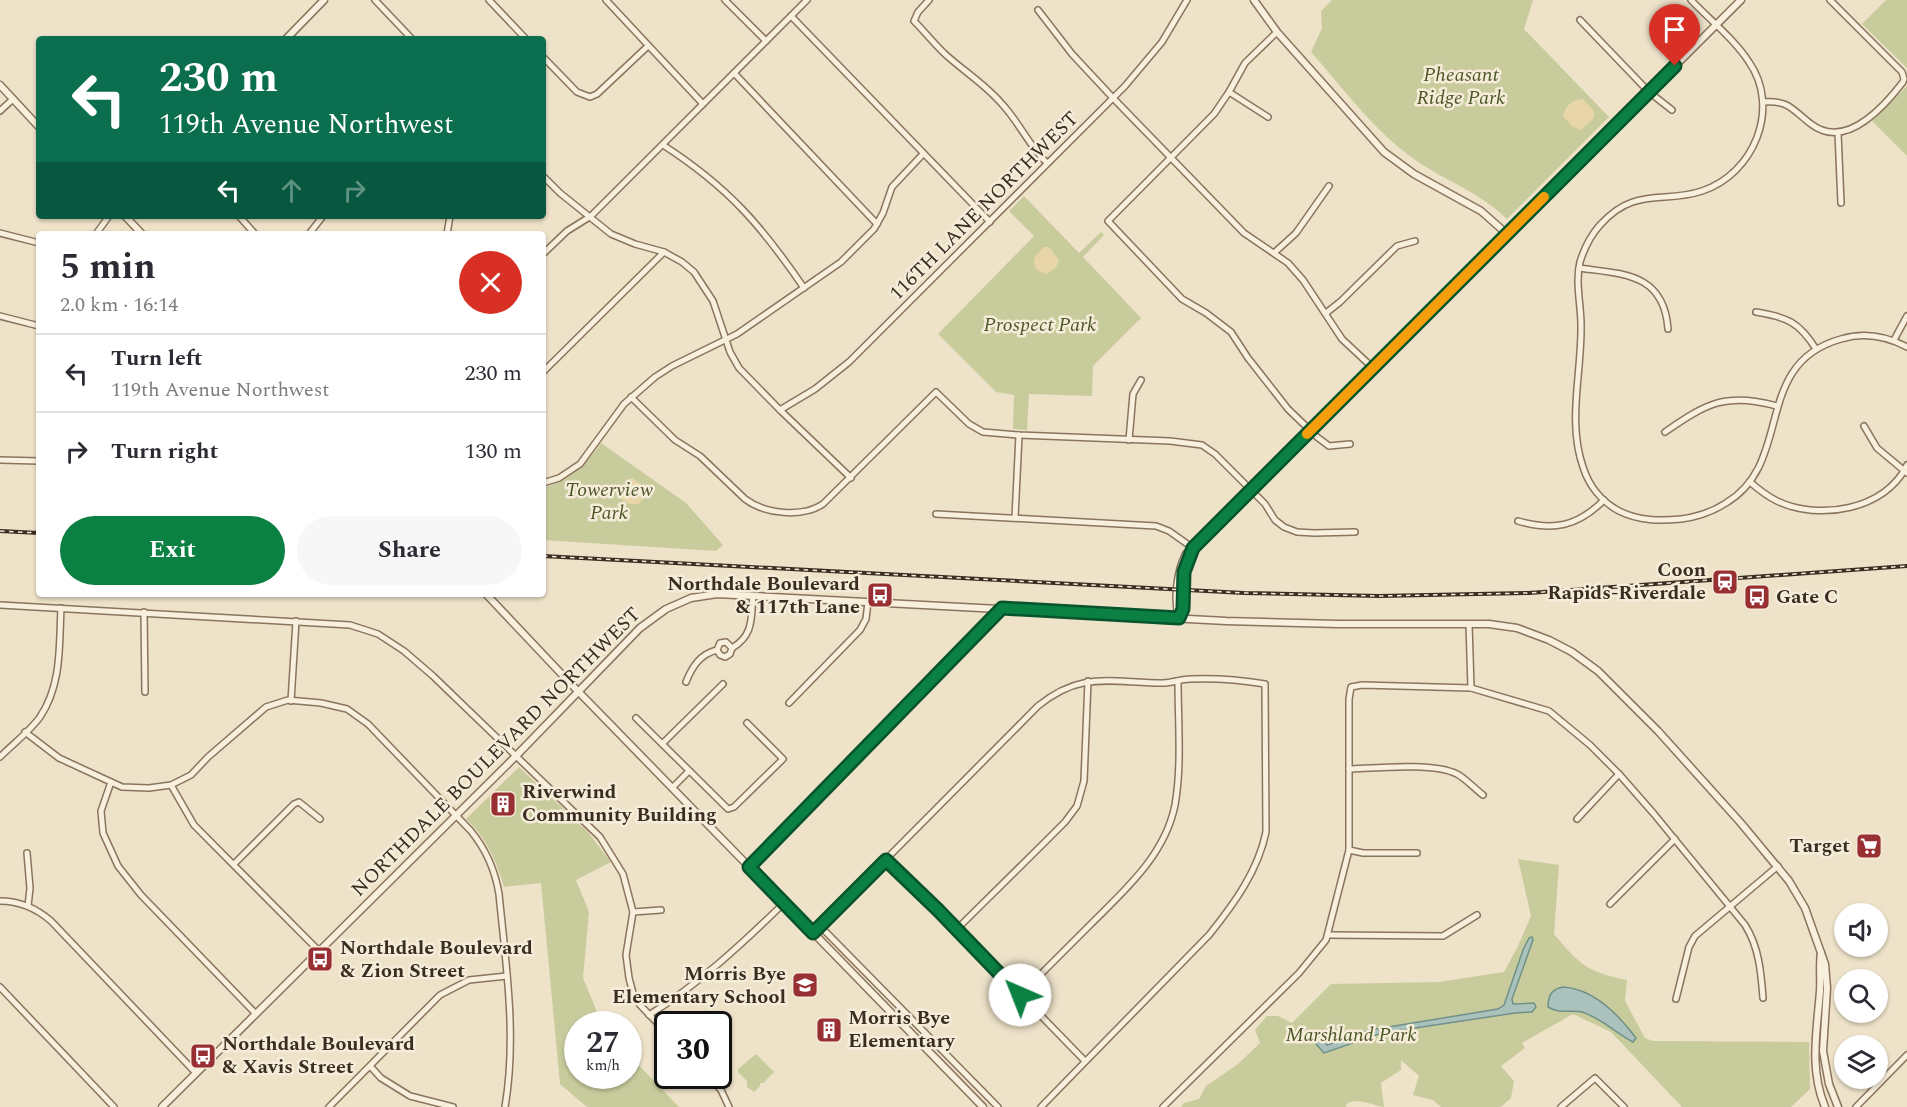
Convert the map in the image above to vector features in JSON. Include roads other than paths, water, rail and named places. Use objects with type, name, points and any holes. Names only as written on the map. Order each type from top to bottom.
[{"type":"street","points":[[289,36],[324,0]]},
{"type":"street","points":[[375,0],[409,36]]},
{"type":"street","points":[[489,0],[523,36]]},
{"type":"street","points":[[606,0],[703,104]]},
{"type":"street","points":[[725,0],[766,41]]},
{"type":"street","points":[[546,251],[567,231],[591,216],[807,0]]},
{"type":"street","points":[[930,0],[914,17],[914,21],[946,55],[1002,103],[1047,163]]},
{"type":"street","name":"116TH LANE NORTHWEST","points":[[780,410],[815,389],[849,362],[1136,75],[1162,42],[1187,0]]},
{"type":"street","points":[[1254,0],[1277,32],[1392,159],[1414,174],[1474,207],[1507,234]]},
{"type":"street","points":[[1691,0],[1749,61],[1759,83],[1763,102],[1762,120],[1750,154],[1733,174],[1705,190],[1646,198],[1620,209],[1600,225],[1582,256],[1578,287],[1581,326],[1576,425],[1582,466],[1591,484],[1604,500],[1619,511],[1639,518],[1659,520],[1688,518],[1709,512],[1731,500],[1750,482],[1763,460],[1781,393],[1791,373],[1816,349],[1832,341],[1853,336],[1878,336],[1894,340],[1907,347]]},
{"type":"street","points":[[1179,618],[1183,609],[1184,572],[1193,548],[1741,0]]},
{"type":"street","points":[[1763,102],[1778,101],[1788,105],[1819,129],[1838,133],[1862,123],[1904,80],[1902,72],[1830,0]]},
{"type":"street","points":[[1038,10],[1072,54],[1245,233],[1288,263],[1303,280],[1342,339],[1373,368]]},
{"type":"street","points":[[791,16],[990,222]]},
{"type":"street","points":[[1580,20],[1650,92],[1672,110]]},
{"type":"street","points":[[1277,32],[1245,63],[1214,114],[1108,221],[1182,299],[1231,332],[1248,358],[1288,409],[1310,431],[1329,446],[1350,444]]},
{"type":"street","points":[[546,60],[577,92],[588,97],[597,94],[648,46]]},
{"type":"street","points":[[734,73],[877,224]]},
{"type":"street","points":[[0,85],[36,124]]},
{"type":"street","points":[[1229,92],[1268,117]]},
{"type":"street","points":[[0,111],[13,99]]},
{"type":"street","points":[[1838,133],[1841,203]]},
{"type":"street","points":[[663,145],[696,166],[750,216],[775,246],[804,288]]},
{"type":"street","points":[[546,482],[559,478],[579,464],[631,397],[648,382],[672,366],[727,341],[841,262],[877,224],[892,187],[923,154]]},
{"type":"street","points":[[546,179],[611,234],[634,244],[664,252],[682,262],[701,281],[713,301],[739,368],[851,478]]},
{"type":"street","points":[[1274,254],[1296,233],[1329,186]]},
{"type":"street","points":[[128,219],[139,231]]},
{"type":"street","points":[[242,219],[252,231]]},
{"type":"street","points":[[311,231],[321,219]]},
{"type":"street","points":[[0,234],[36,242]]},
{"type":"street","points":[[1326,314],[1397,246],[1415,241]]},
{"type":"street","points":[[546,369],[664,252]]},
{"type":"street","points":[[1579,268],[1627,275],[1642,280],[1662,300],[1668,329]]},
{"type":"street","points":[[1756,312],[1779,316],[1793,322],[1804,332],[1816,349]]},
{"type":"street","points":[[0,316],[36,325]]},
{"type":"street","points":[[1894,340],[1907,316]]},
{"type":"street","points":[[1129,440],[1132,394],[1141,380]]},
{"type":"street","points":[[631,397],[675,440],[700,456],[745,499],[753,505],[768,510],[806,512],[823,504],[936,392],[976,429],[991,433],[1202,445],[1215,454],[1265,504],[1275,520],[1289,530],[1314,533],[1355,532]]},
{"type":"street","points":[[1665,432],[1698,410],[1716,402],[1747,399],[1777,406]]},
{"type":"street","points":[[1750,482],[1785,504],[1804,509],[1838,509],[1860,505],[1881,496],[1906,470],[1877,448],[1864,426]]},
{"type":"street","points":[[1015,518],[1019,435]]},
{"type":"street","points":[[0,460],[36,461]]},
{"type":"street","points":[[1518,521],[1547,526],[1565,525],[1584,517],[1604,500]]},
{"type":"street","points":[[936,514],[1156,526],[1169,531],[1193,548]]},
{"type":"street","name":"NORTHDALE BOULEVARD NORTHWEST","points":[[162,1107],[514,757],[640,628],[666,609],[691,598],[717,594],[1179,618],[1338,624],[1469,624],[1516,628],[1550,640],[1572,652],[1598,671],[1658,731],[1778,866],[1805,908],[1821,953]]},
{"type":"street","points":[[732,648],[729,643],[723,642],[718,645],[717,650],[725,657],[730,654],[732,648],[745,639],[749,630],[753,595]]},
{"type":"street","points":[[488,597],[983,1107]]},
{"type":"street","points":[[789,703],[855,636],[866,619],[868,602]]},
{"type":"street","points":[[0,605],[351,625],[391,640],[433,676],[514,757],[600,837],[623,874],[633,912],[626,955],[633,993],[654,1020]]},
{"type":"street","points":[[0,757],[39,718],[51,697],[57,676],[61,608]]},
{"type":"street","points":[[749,867],[1002,608]]},
{"type":"street","points":[[144,612],[145,692]]},
{"type":"street","points":[[291,701],[296,621]]},
{"type":"street","points":[[1469,624],[1470,688]]},
{"type":"street","points":[[686,682],[696,663],[708,653],[717,650]]},
{"type":"street","points":[[813,933],[1038,706],[1061,690],[1088,681],[1110,680],[1166,683],[1194,679],[1265,684],[1266,832],[1262,852],[1233,905],[1209,935],[1041,1107]]},
{"type":"street","points":[[957,929],[1052,835],[1077,806],[1084,780],[1088,681]]},
{"type":"street","points":[[1020,995],[1130,885],[1158,849],[1167,832],[1174,805],[1178,771],[1178,681]]},
{"type":"street","points":[[662,744],[723,684]]},
{"type":"street","points":[[1163,1107],[1299,973],[1322,947],[1328,935],[1349,850],[1349,699],[1351,687],[1470,688],[1549,711],[1584,738],[1619,774],[1730,905],[1753,938],[1763,998]]},
{"type":"street","points":[[25,732],[59,758],[122,787],[149,788],[171,785],[191,775],[208,757],[266,707],[291,701],[321,703],[347,709],[368,724],[484,848],[497,879],[512,1037],[505,1107]]},
{"type":"street","points":[[636,718],[728,809],[734,807],[783,759],[747,723]]},
{"type":"street","points":[[0,744],[6,751]]},
{"type":"street","points":[[1349,769],[1395,767],[1446,770],[1458,774],[1482,795]]},
{"type":"street","points":[[672,788],[689,771]]},
{"type":"street","points":[[1576,819],[1619,774]]},
{"type":"street","points":[[111,782],[101,811],[103,833],[118,866],[148,902],[256,1014]]},
{"type":"street","points":[[171,785],[194,825],[320,951]]},
{"type":"street","points":[[234,864],[294,804],[299,802],[320,819]]},
{"type":"street","points":[[1610,904],[1675,839]]},
{"type":"street","points":[[1349,850],[1363,853],[1417,853]]},
{"type":"street","points":[[27,853],[30,888],[28,906]]},
{"type":"street","points":[[886,860],[957,929],[1085,1061]]},
{"type":"street","points":[[1676,999],[1689,947],[1695,936],[1778,866]]},
{"type":"street","points":[[0,901],[28,906],[42,914],[61,931],[196,1073]]},
{"type":"street","points":[[649,1015],[684,992],[728,957],[784,903]]},
{"type":"street","points":[[633,912],[661,910]]},
{"type":"street","points":[[1328,935],[1443,936],[1476,915]]},
{"type":"street","points":[[820,926],[998,1107]]},
{"type":"street","points":[[1821,953],[1815,1058],[1818,1085],[1825,1107]]},
{"type":"street","points":[[1821,953],[1825,964],[1827,988],[1823,1051],[1829,1084],[1838,1107]]},
{"type":"street","points":[[329,1107],[440,995],[469,980],[507,976]]},
{"type":"street","points":[[0,987],[114,1107]]},
{"type":"street","points":[[1856,1107],[1907,1055]]},
{"type":"street","points":[[370,1066],[381,1078],[410,1096],[453,1107]]},
{"type":"street","points":[[1561,1107],[1595,1078],[1624,1107]]},
{"type":"street","points":[[720,1089],[729,1107]]},
{"type":"water","points":[[1532,937],[1533,940],[1512,999],[1513,1004],[1534,1003],[1536,1007],[1532,1012],[1382,1033],[1324,1053],[1316,1044],[1320,1035],[1327,1045],[1370,1030],[1498,1009],[1504,1005],[1523,950],[1529,938]]},
{"type":"water","points":[[1563,987],[1595,998],[1614,1012],[1636,1038],[1633,1042],[1596,1018],[1582,1012],[1557,1011],[1548,1007],[1551,993]]},
{"type":"railway","points":[[0,531],[36,533]]},
{"type":"railway","points":[[546,556],[1244,593],[1379,596],[1529,593],[1907,566]]},
{"type":"place","name":"Coon Rapids-Riverdale","points":[[1725,582]]},
{"type":"place","name":"Northdale Boulevard & 117th Lane","points":[[880,595]]},
{"type":"place","name":"Gate C","points":[[1757,597]]},
{"type":"place","name":"Riverwind Community Building","points":[[503,804]]},
{"type":"place","name":"Target","points":[[1869,846]]},
{"type":"place","name":"Northdale Boulevard & Zion Street","points":[[320,959]]},
{"type":"place","name":"Morris Bye Elementary School","points":[[805,985]]},
{"type":"place","name":"Morris Bye Elementary","points":[[829,1030]]},
{"type":"place","name":"Northdale Boulevard & Xavis Street","points":[[203,1056]]},
{"type":"park label","name":"Pheasant Ridge Park","points":[[1461,86]]},
{"type":"park label","name":"Prospect Park","points":[[1040,325]]},
{"type":"park label","name":"Towerview Park","points":[[609,502]]},
{"type":"park label","name":"Marshland Park","points":[[1351,1035]]}]
